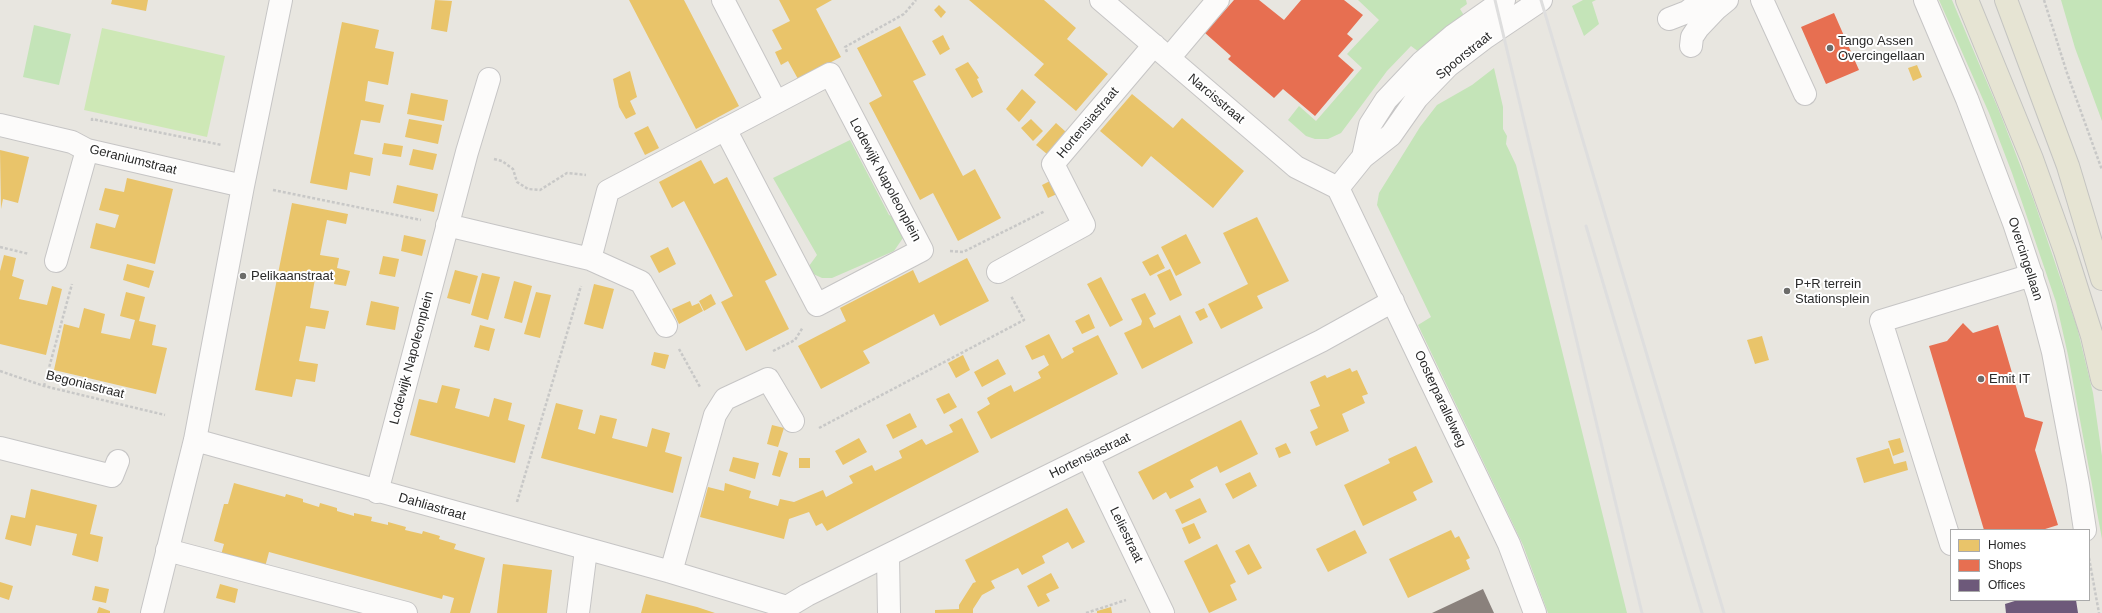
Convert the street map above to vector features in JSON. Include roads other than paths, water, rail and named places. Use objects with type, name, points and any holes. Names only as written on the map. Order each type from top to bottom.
[{"type":"main road","points":[[1966,0],[2032,159],[2065,251],[2092,336],[2102,379]]},
{"type":"main road","points":[[2006,0],[2068,166],[2102,279]]},
{"type":"street","points":[[152,613],[195,440],[243,186],[281,0]]},
{"type":"street","points":[[590,259],[608,191],[776,102],[723,0]]},
{"type":"street","name":"Narcisstraat","points":[[1101,0],[1296,167],[1338,188]]},
{"type":"street","points":[[1161,52],[1218,0]]},
{"type":"street","name":"Spoorstraat","points":[[1363,156],[1370,125],[1386,100],[1421,63],[1454,35],[1504,0]]},
{"type":"street","name":"Spoorstraat","points":[[1338,188],[1363,156],[1391,135],[1418,98],[1448,66],[1486,37],[1541,0]]},
{"type":"street","points":[[1669,19],[1687,12],[1703,0]]},
{"type":"street","points":[[1691,46],[1692,37],[1698,28],[1727,0]]},
{"type":"street","points":[[1762,0],[1805,94]]},
{"type":"street","name":"Overcingellaan","points":[[1925,0],[1967,99],[2032,275],[2053,352],[2078,484],[2085,529]]},
{"type":"street","name":"Hortensiastraat","points":[[998,272],[1084,225],[1053,164],[1161,52]]},
{"type":"street","name":"Lodewijk Napoleonplein","points":[[725,129],[817,305],[922,250],[830,74],[776,102]]},
{"type":"street","name":"Lodewijk Napoleonplein","points":[[378,492],[447,225],[489,79]]},
{"type":"street","name":"Geraniumstraat","points":[[0,125],[72,142],[87,150],[243,186]]},
{"type":"street","points":[[56,261],[87,150]]},
{"type":"street","name":"Oosterparallelweg","points":[[1338,188],[1509,544],[1535,613]]},
{"type":"street","points":[[447,225],[590,259],[641,282],[666,326]]},
{"type":"street","points":[[1950,541],[1881,321],[2032,275]]},
{"type":"street","name":"Hortensiastraat","points":[[786,607],[1320,341],[1393,301]]},
{"type":"street","points":[[671,572],[715,415],[725,399],[768,379],[793,421]]},
{"type":"street","name":"Dahliastraat","points":[[195,440],[586,550],[671,572],[786,607]]},
{"type":"street","points":[[0,448],[112,476],[118,461]]},
{"type":"street","name":"Leliestraat","points":[[1088,457],[1163,613]]},
{"type":"street","points":[[167,550],[406,613]]},
{"type":"street","points":[[578,613],[586,550]]},
{"type":"street","points":[[888,556],[889,613]]},
{"type":"railway","points":[[1495,0],[1642,613]]},
{"type":"railway","points":[[1541,0],[1724,613]]},
{"type":"railway","points":[[1586,226],[1702,613]]},
{"type":"place","name":"Tango Assen Overcingellaan","points":[[1830,48]]},
{"type":"place","name":"Pelikaanstraat","points":[[243,276]]},
{"type":"place","name":"P+R terrein Stationsplein","points":[[1787,291]]},
{"type":"place","name":"Emit IT","points":[[1981,379]]}]
